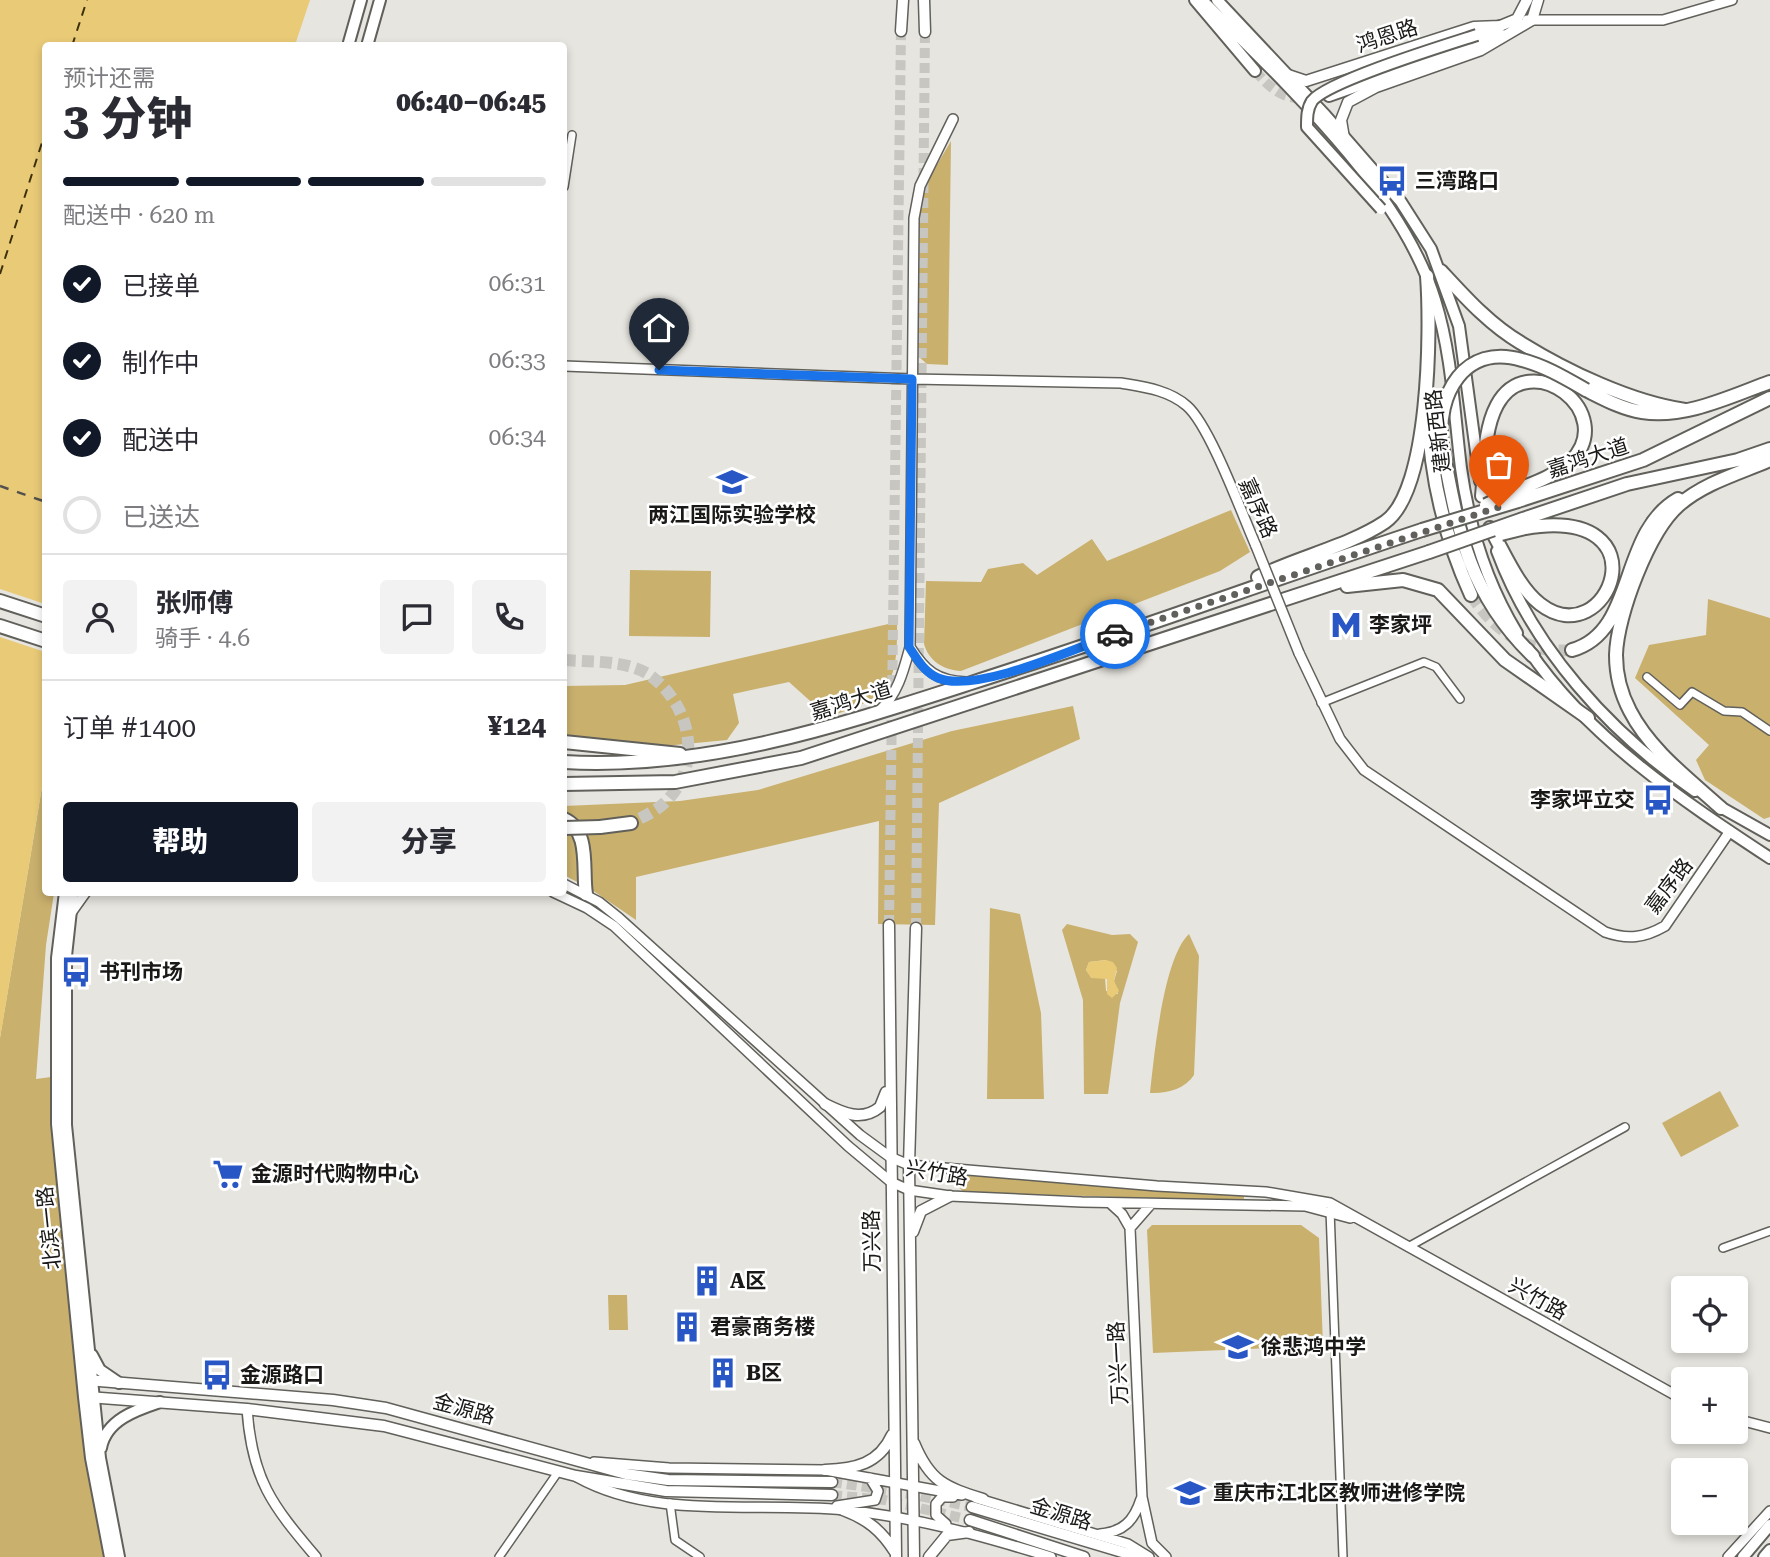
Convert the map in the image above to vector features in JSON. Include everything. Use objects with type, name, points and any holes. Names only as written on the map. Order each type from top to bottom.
[{"type":"highway","points":[[1441,271],[1476,308],[1520,343],[1631,397],[1653,405],[1685,410]]},
{"type":"highway","points":[[1427,276],[1430,337],[1429,425],[1437,488],[1453,552],[1471,595]]},
{"type":"highway","points":[[1213,599],[1293,559],[1364,533],[1396,513],[1415,475],[1430,337]]},
{"type":"highway","points":[[1532,656],[1508,632],[1478,586],[1459,531],[1442,444],[1441,414],[1449,389],[1463,372],[1483,360],[1520,359],[1553,372],[1586,390],[1642,412],[1685,410],[1770,382]]},
{"type":"highway","points":[[1482,496],[1488,432],[1501,398],[1524,384],[1541,383],[1557,387],[1578,406],[1583,426],[1581,445],[1572,460],[1516,496]]},
{"type":"highway","name":"嘉鸿大道","points":[[567,762],[637,764],[704,755],[798,736],[877,714],[1460,518],[1516,496],[1643,460],[1770,398]]},
{"type":"highway","name":"嘉鸿大道","points":[[567,784],[675,782],[801,758],[1524,523],[1627,484],[1738,460],[1770,449]]},
{"type":"highway","points":[[1572,650],[1589,643],[1609,621],[1639,541],[1651,522],[1671,503],[1770,460]]},
{"type":"highway","points":[[1702,489],[1675,509],[1651,545],[1620,627],[1616,662],[1622,692],[1642,729],[1665,757],[1721,807]]},
{"type":"highway","points":[[1490,528],[1525,587],[1544,607],[1558,614],[1573,615],[1600,603],[1608,590],[1612,575],[1609,551],[1600,539],[1586,528],[1568,524],[1524,523]]},
{"type":"highway","points":[[1299,596],[1375,581],[1403,580],[1425,584],[1448,598],[1486,643],[1505,660],[1588,718]]},
{"type":"highway","points":[[0,601],[42,615]]},
{"type":"highway","points":[[0,626],[42,640]]},
{"type":"highway","points":[[567,742],[704,755]]},
{"type":"highway","points":[[567,826],[600,827],[631,823]]},
{"type":"highway","points":[[567,826],[575,825],[581,835],[586,894]]},
{"type":"main road","points":[[349,42],[361,0]]},
{"type":"main road","points":[[369,42],[380,0]]},
{"type":"main road","points":[[901,31],[903,0]]},
{"type":"main road","points":[[924,0],[925,32]]},
{"type":"main road","points":[[1195,0],[1255,71]]},
{"type":"main road","name":"建新西路","points":[[1202,0],[1294,92],[1383,199],[1414,249],[1427,276],[1446,346],[1464,488],[1478,545],[1502,604],[1532,656],[1588,718],[1668,789],[1770,858]]},
{"type":"main road","name":"建新西路","points":[[1217,0],[1401,202],[1421,231],[1441,271],[1464,350],[1482,496],[1490,528],[1506,575],[1525,612],[1563,666],[1601,711],[1658,763],[1721,807],[1770,835]]},
{"type":"main road","points":[[1517,19],[1527,0]]},
{"type":"main road","points":[[1532,20],[1538,0]]},
{"type":"main road","name":"鸿恩路","points":[[1344,138],[1341,120],[1348,102],[1376,87],[1481,50],[1517,19]]},
{"type":"main road","name":"鸿恩路","points":[[1288,75],[1306,81],[1474,27],[1501,31],[1532,20]]},
{"type":"main road","points":[[1414,249],[1307,127],[1311,102],[1332,88],[1477,36],[1501,31]]},
{"type":"main road","points":[[1329,96],[1501,31]]},
{"type":"main road","points":[[1742,840],[1770,865]]},
{"type":"main road","name":"北滨一路","points":[[65,896],[57,958],[55,1072],[87,1380],[91,1458],[110,1557]]},
{"type":"main road","name":"北滨一路","points":[[72,896],[66,956],[66,1125],[89,1348],[87,1380]]},
{"type":"main road","name":"万兴路","points":[[889,925],[896,1556]]},
{"type":"main road","name":"万兴路","points":[[914,1557],[909,1165],[916,928]]},
{"type":"main road","points":[[825,1104],[854,1115],[876,1111],[885,1096],[889,1064]]},
{"type":"main road","points":[[909,1253],[914,1225],[921,1211],[950,1196]]},
{"type":"main road","points":[[89,1348],[100,1370],[119,1382]]},
{"type":"main road","name":"金源路","points":[[87,1380],[333,1400],[386,1408],[626,1474],[668,1480],[832,1482]]},
{"type":"main road","points":[[100,1458],[103,1440],[117,1422],[136,1410],[160,1402],[156,1399],[155,1391],[164,1386]]},
{"type":"main road","points":[[894,1386],[898,1401],[902,1404],[908,1402],[911,1393]]},
{"type":"main road","name":"北滨一路","points":[[88,1397],[119,1557]]},
{"type":"main road","name":"金源路","points":[[88,1397],[247,1409],[384,1426],[558,1472],[666,1491],[832,1495]]},
{"type":"main road","points":[[825,1471],[868,1464],[887,1447],[894,1431]]},
{"type":"main road","points":[[912,1438],[921,1461],[940,1483],[983,1499]]},
{"type":"main road","name":"金源路","points":[[972,1507],[1139,1557]]},
{"type":"main road","points":[[842,1510],[865,1519],[880,1531],[896,1556]]},
{"type":"main road","name":"金源路","points":[[970,1520],[1084,1557]]},
{"type":"main road","points":[[1742,1557],[1770,1525]]},
{"type":"main road","points":[[929,1557],[947,1535],[968,1532]]},
{"type":"street","points":[[1517,19],[1663,20],[1732,0]]},
{"type":"street","points":[[877,714],[888,703],[898,683],[909,647],[915,201],[953,119]]},
{"type":"street","points":[[567,168],[572,135]]},
{"type":"street","name":"嘉序路","points":[[567,366],[912,379],[1121,383],[1168,394],[1187,406],[1201,424],[1256,546],[1321,703],[1350,755],[1381,784],[1605,932],[1621,937],[1651,934],[1665,926],[1730,831]]},
{"type":"street","points":[[909,647],[921,665],[938,678],[972,683]]},
{"type":"street","points":[[1321,703],[1424,663],[1436,667],[1460,699]]},
{"type":"street","points":[[1647,677],[1680,705],[1685,703],[1692,692],[1724,711],[1742,712],[1770,731]]},
{"type":"street","name":"兴竹路","points":[[567,885],[586,894],[620,918],[825,1104],[890,1157],[909,1165],[1157,1186],[1266,1192],[1330,1207],[1378,1227],[1408,1247],[1671,1393]]},
{"type":"street","points":[[70,914],[83,896]]},
{"type":"street","name":"兴竹路","points":[[562,896],[614,926],[891,1182],[909,1190],[950,1196],[1110,1203],[1330,1207]]},
{"type":"street","points":[[1408,1247],[1625,1127]]},
{"type":"street","points":[[1110,1203],[1122,1214],[1130,1228],[1151,1204]]},
{"type":"street","points":[[1330,1207],[1343,1557]]},
{"type":"street","name":"万兴一路","points":[[1130,1228],[1142,1497],[1152,1543],[1167,1557]]},
{"type":"street","points":[[1723,1248],[1770,1231]]},
{"type":"street","points":[[247,1409],[254,1458],[268,1497],[316,1557]]},
{"type":"street","points":[[1748,1422],[1770,1428]]},
{"type":"street","points":[[578,1461],[669,1468],[825,1471],[894,1481],[983,1499],[1128,1544],[1149,1557]]},
{"type":"street","points":[[499,1557],[558,1472]]},
{"type":"street","points":[[576,1476],[602,1491],[670,1503],[825,1508],[894,1515],[950,1527],[1051,1557]]},
{"type":"street","points":[[825,1508],[871,1503],[878,1491],[870,1478]]},
{"type":"street","points":[[950,1527],[936,1515],[938,1500],[947,1497],[983,1499]]},
{"type":"street","points":[[1097,1535],[1111,1533],[1128,1524],[1137,1514],[1142,1497]]},
{"type":"street","points":[[670,1503],[676,1540],[700,1557]]},
{"type":"street","points":[[1728,1557],[1770,1511]]},
{"type":"shaded area","points":[[0,0],[310,0],[296,42],[42,42],[42,787],[0,1038]]},
{"type":"shaded area","points":[[951,141],[948,365],[927,364],[918,356],[920,200],[925,185]]},
{"type":"shaded area","points":[[1231,510],[1250,552],[1220,571],[961,671],[938,664],[926,650],[926,581],[981,582],[988,569],[1023,563],[1037,575],[1092,539],[1107,561]]},
{"type":"shaded area","points":[[630,570],[711,571],[710,637],[629,636]]},
{"type":"shaded area","points":[[1708,599],[1770,618],[1770,817],[1764,819],[1705,780],[1696,760],[1709,745],[1635,678],[1649,645],[1706,635]]},
{"type":"shaded area","points":[[897,622],[895,661],[886,686],[865,703],[849,710],[828,717],[789,682],[733,694],[739,723],[727,740],[654,747],[567,746],[567,686],[625,685]]},
{"type":"shaded area","points":[[1073,706],[1080,739],[939,803],[935,925],[878,924],[879,821],[636,877],[636,920],[567,877],[567,806],[680,801],[758,790],[952,731]]},
{"type":"shaded area","points":[[42,787],[42,896],[54,896],[46,945],[36,1079],[51,1077],[53,1126],[79,1398],[105,1557],[0,1557],[0,1038]]},
{"type":"shaded area","points":[[990,908],[1020,914],[1041,1013],[1044,1099],[987,1099]]},
{"type":"shaded area","points":[[1067,924],[1112,935],[1130,934],[1138,942],[1120,1003],[1108,1094],[1084,1094],[1083,1000],[1062,930]],"holes":[[[1106,960],[1117,971],[1114,981],[1118,994],[1106,991],[1105,978],[1092,978],[1086,970],[1089,962]]]},
{"type":"shaded area","points":[[1189,934],[1199,956],[1194,1075],[1186,1084],[1175,1090],[1150,1093],[1166,986],[1172,964]]},
{"type":"shaded area","points":[[1089,962],[1113,962],[1117,968],[1114,981],[1119,991],[1112,998],[1107,994],[1107,979],[1091,978],[1086,970]]},
{"type":"shaded area","points":[[1720,1091],[1739,1126],[1681,1157],[1662,1123]]},
{"type":"shaded area","points":[[964,1175],[1244,1195],[1244,1201],[964,1192],[955,1184]]},
{"type":"shaded area","points":[[1152,1225],[1301,1225],[1319,1238],[1323,1346],[1153,1353],[1147,1230]]},
{"type":"shaded area","points":[[608,1295],[627,1295],[628,1330],[609,1330]]},
{"type":"pier","points":[[0,589],[42,603],[42,651],[0,637]]},
{"type":"ferry route","points":[[73,42],[87,0]]},
{"type":"ferry route","points":[[0,274],[42,143]]},
{"type":"tunnel","points":[[889,925],[901,31]]},
{"type":"tunnel","points":[[916,928],[925,32]]},
{"type":"tunnel","points":[[1255,71],[1282,94],[1305,98]]},
{"type":"tunnel","points":[[1471,595],[1491,620],[1514,638],[1541,648],[1572,650]]},
{"type":"tunnel","points":[[567,660],[639,669],[662,685],[681,714],[687,731],[688,748],[687,765],[681,781],[662,805],[631,823]]},
{"type":"tunnel","points":[[832,1482],[900,1492],[972,1507]]},
{"type":"tunnel","points":[[832,1495],[885,1500],[970,1520]]},
{"type":"railway","points":[[0,486],[42,501]]},
{"type":"way so far","points":[[1115,634],[1396,538],[1499,507]]},
{"type":"place","name":"三湾路口","points":[[1392,181]]},
{"type":"place","name":"两江国际实验学校","points":[[732,482]]},
{"type":"place","name":"李家坪","points":[[1346,625]]},
{"type":"place","name":"李家坪立交","points":[[1658,800]]},
{"type":"place","name":"书刊市场","points":[[76,972]]},
{"type":"place","name":"金源时代购物中心","points":[[228,1174]]},
{"type":"place","name":"A区","points":[[707,1281]]},
{"type":"place","name":"君豪商务楼","points":[[687,1327]]},
{"type":"place","name":"徐悲鸿中学","points":[[1238,1347]]},
{"type":"place","name":"B区","points":[[723,1373]]},
{"type":"place","name":"金源路口","points":[[217,1375]]},
{"type":"place","name":"重庆市江北区教师进修学院","points":[[1190,1493]]},
{"type":"route","points":[[659,370],[912,379],[909,647],[929,673],[951,682],[972,683],[1115,634]]}]
